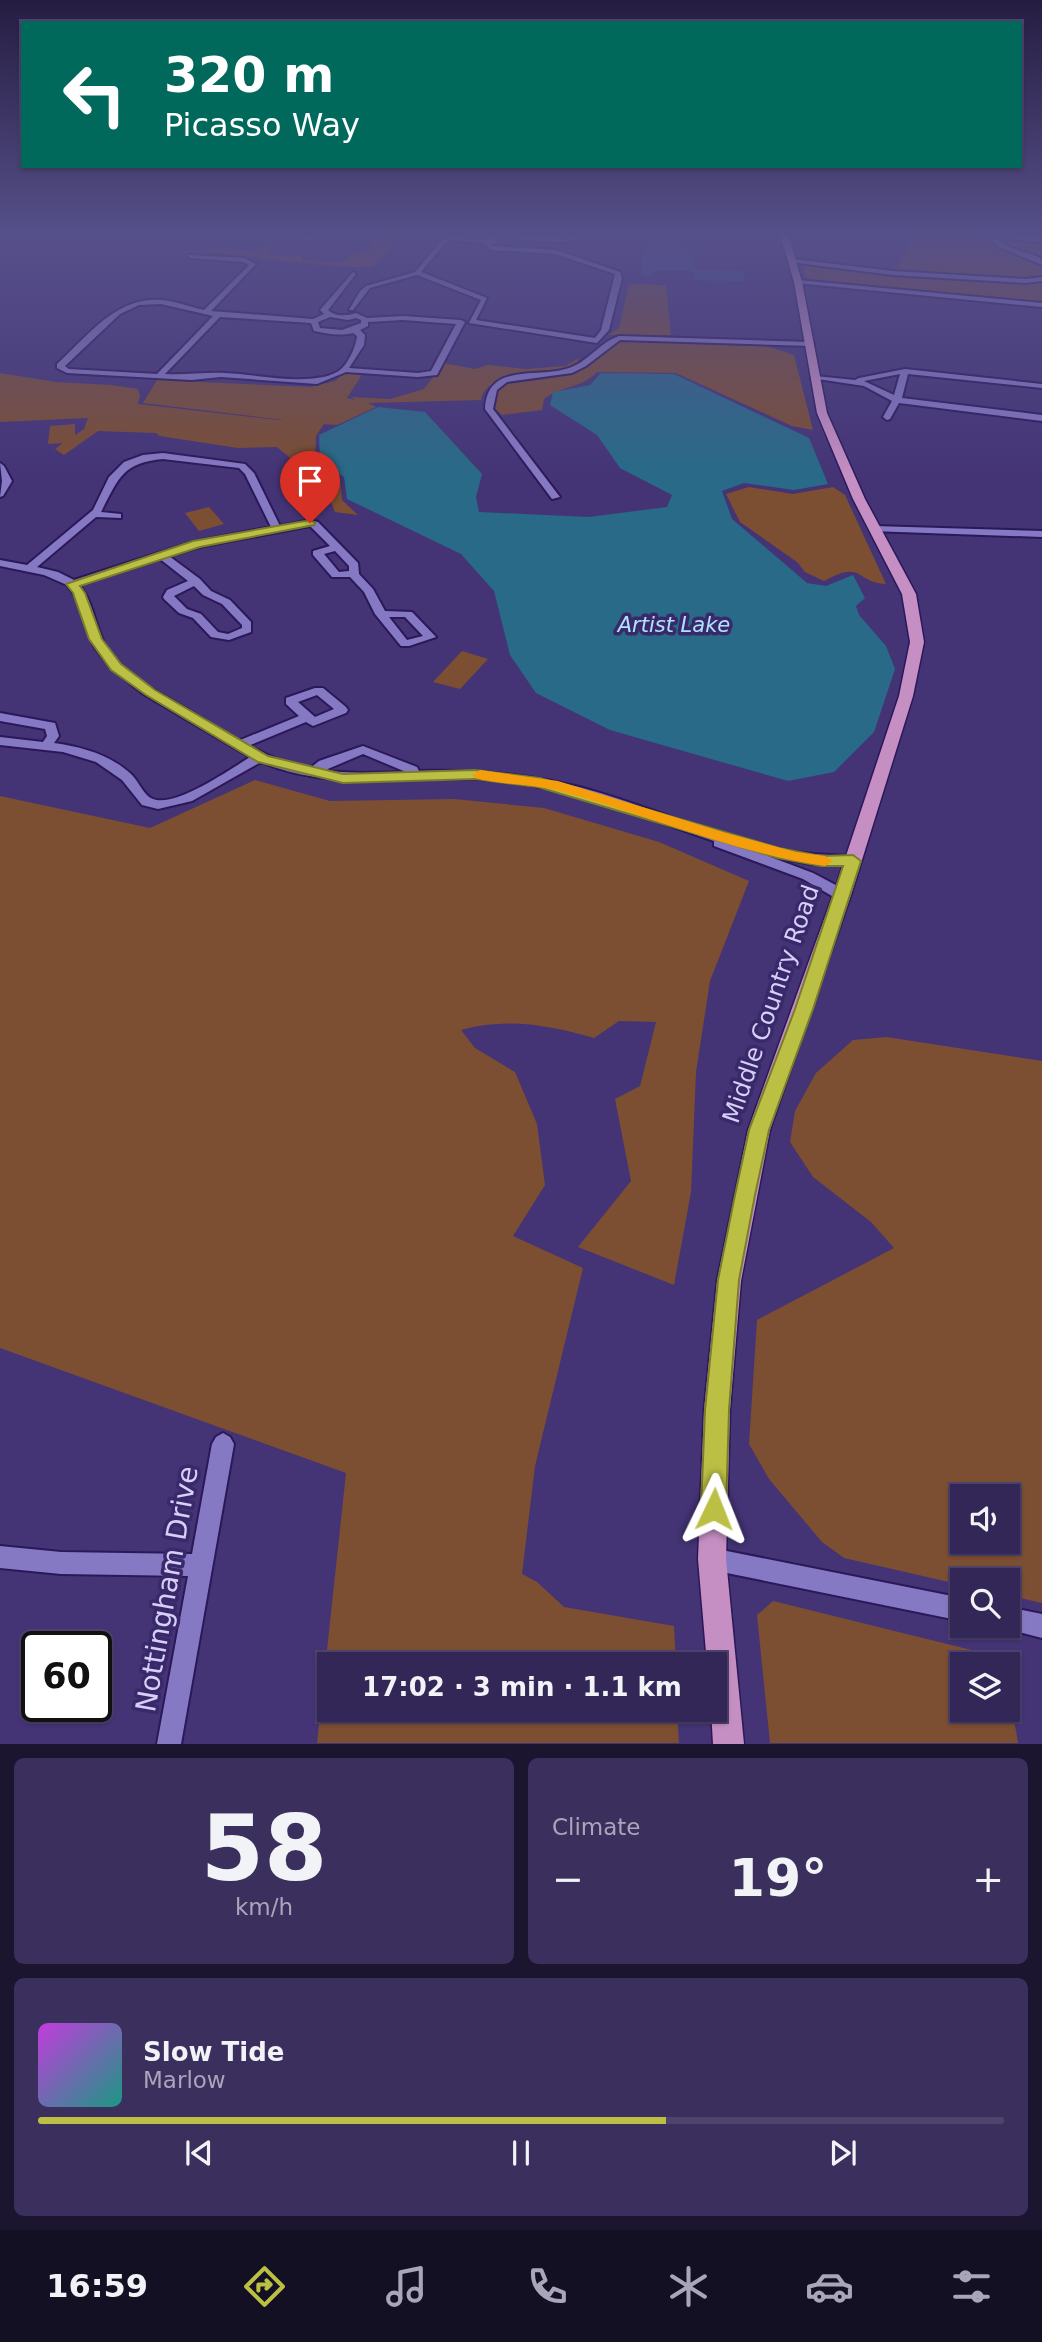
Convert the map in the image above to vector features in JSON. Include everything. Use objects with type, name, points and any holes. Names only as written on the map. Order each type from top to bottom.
[{"type":"main road","name":"Middle Country Road","points":[[729,1744],[712,1559],[717,1410],[729,1280],[759,1130],[842,895],[906,696],[917,642],[909,594],[874,529],[833,443],[822,413],[804,315]]},
{"type":"street","points":[[113,315],[60,366],[67,371],[191,378],[220,375],[308,383],[332,379],[344,369],[360,345],[361,335],[356,331],[319,330],[314,321]]},
{"type":"street","points":[[160,375],[218,315]]},
{"type":"street","points":[[224,315],[314,321],[330,315]]},
{"type":"street","points":[[333,315],[348,318],[351,315]]},
{"type":"street","points":[[344,369],[418,375],[434,373],[461,322],[403,318],[365,320],[359,315]]},
{"type":"street","points":[[475,315],[472,321],[597,341],[606,330],[610,315]]},
{"type":"street","points":[[356,331],[365,324],[365,320]]},
{"type":"street","points":[[555,498],[489,409],[489,396],[498,383],[569,371],[591,360],[603,346],[619,338],[810,344]]},
{"type":"street","points":[[850,381],[905,371],[1042,386]]},
{"type":"street","points":[[887,417],[897,400],[905,371]]},
{"type":"street","points":[[815,378],[850,381],[876,387],[883,395],[897,400],[1042,418]]},
{"type":"street","points":[[29,569],[94,513],[121,468],[144,458],[174,456],[242,466],[249,473],[276,528]]},
{"type":"street","points":[[0,466],[7,481],[0,494]]},
{"type":"street","points":[[94,513],[118,516]]},
{"type":"street","points":[[72,584],[197,544],[310,523],[315,524],[354,565],[354,574],[369,591],[380,614]]},
{"type":"street","points":[[874,529],[1042,534]]},
{"type":"street","points":[[337,547],[317,553],[336,575],[354,574]]},
{"type":"street","points":[[161,555],[196,582],[207,593],[226,602],[247,624],[247,630],[229,637],[215,635],[197,616],[183,611],[168,597],[177,589],[196,582]]},
{"type":"street","points":[[0,563],[49,573],[72,584],[79,593],[96,639],[116,667],[238,747],[259,757],[312,773],[360,779],[475,774],[540,782],[660,818],[737,852],[788,862],[853,861]]},
{"type":"street","points":[[0,717],[51,726],[52,736],[46,746]]},
{"type":"street","points":[[238,747],[307,717]]},
{"type":"street","points":[[0,741],[79,751],[102,760],[123,773],[144,800],[160,805],[198,793],[259,757]]},
{"type":"street","points":[[312,773],[323,764],[363,750],[412,770],[416,777]]},
{"type":"street","points":[[788,862],[842,895]]},
{"type":"street","name":"Nottingham Drive","points":[[169,1744],[223,1444]]},
{"type":"street","points":[[0,1558],[61,1563],[201,1565]]},
{"type":"street","points":[[712,1559],[950,1608]]},
{"type":"street","points":[[1020,1621],[1042,1626]]},
{"type":"shaded area","points":[[622,315],[669,315],[671,335],[608,335],[619,328]]},
{"type":"shaded area","points":[[629,339],[764,345],[794,355],[813,430],[792,426],[676,373],[597,372],[584,381],[544,399],[542,410],[502,415],[492,406],[498,389],[509,381],[546,377],[587,365],[618,341]]},
{"type":"shaded area","points":[[579,358],[577,366],[521,374],[495,383],[486,390],[481,400],[368,403],[376,407],[337,425],[324,424],[316,436],[315,462],[340,478],[342,500],[358,515],[335,512],[325,487],[277,447],[238,448],[160,436],[156,433],[98,431],[64,455],[55,449],[63,443],[48,444],[50,426],[75,424],[75,435],[84,429],[88,418],[0,422],[0,373],[56,382],[138,389],[138,404],[284,420],[143,403],[157,380],[310,387],[335,381],[347,371],[363,373],[347,398],[390,399],[424,389],[444,363],[475,369],[488,365],[526,369],[565,366]]},
{"type":"shaded area","points":[[749,487],[793,494],[833,487],[845,495],[886,584],[876,583],[853,572],[824,581],[805,572],[797,562],[740,522],[726,494]]},
{"type":"shaded area","points":[[209,507],[224,524],[199,531],[185,513]]},
{"type":"shaded area","points":[[462,651],[488,659],[460,689],[433,682]]},
{"type":"shaded area","points":[[255,780],[330,801],[454,799],[544,808],[659,842],[749,881],[710,981],[696,1072],[691,1192],[674,1285],[578,1247],[631,1181],[615,1099],[640,1086],[656,1022],[619,1021],[594,1038],[528,1024],[495,1024],[461,1030],[475,1048],[515,1072],[537,1124],[545,1185],[513,1236],[583,1268],[535,1466],[522,1574],[537,1582],[564,1607],[674,1626],[675,1652],[327,1652],[346,1473],[0,1348],[0,796],[150,828]]},
{"type":"shaded area","points":[[886,1037],[1042,1061],[1042,1603],[1020,1598],[1020,1568],[950,1568],[950,1582],[844,1558],[822,1542],[769,1479],[749,1444],[757,1320],[894,1248],[871,1222],[813,1177],[790,1142],[795,1111],[816,1073],[853,1040]]},
{"type":"shaded area","points":[[773,1601],[980,1652],[950,1652],[950,1722],[1014,1722],[1018,1743],[770,1743],[757,1615]]},
{"type":"shaded area","points":[[319,1722],[678,1722],[679,1743],[317,1743]]},
{"type":"water","name":"Artist Lake","points":[[601,373],[674,374],[809,438],[828,484],[794,490],[744,483],[722,491],[732,519],[807,583],[826,586],[853,575],[865,598],[856,606],[859,615],[886,646],[895,669],[874,732],[834,772],[788,781],[610,730],[536,693],[510,655],[494,591],[461,554],[347,499],[344,477],[320,462],[319,435],[378,407],[425,412],[482,474],[476,497],[479,512],[589,517],[667,507],[672,495],[620,468],[597,435],[550,405],[553,392],[590,385]]},
{"type":"slow traffic","points":[[480,775],[558,786],[719,836],[796,857],[825,861]]},
{"type":"route","points":[[310,523],[197,544],[72,584],[84,604],[96,639],[104,654],[116,667],[238,747],[263,759],[325,776],[343,778],[475,774],[540,782],[778,853],[821,861],[853,861],[804,1009],[759,1130],[745,1195],[729,1280],[717,1410],[714,1509]]}]
